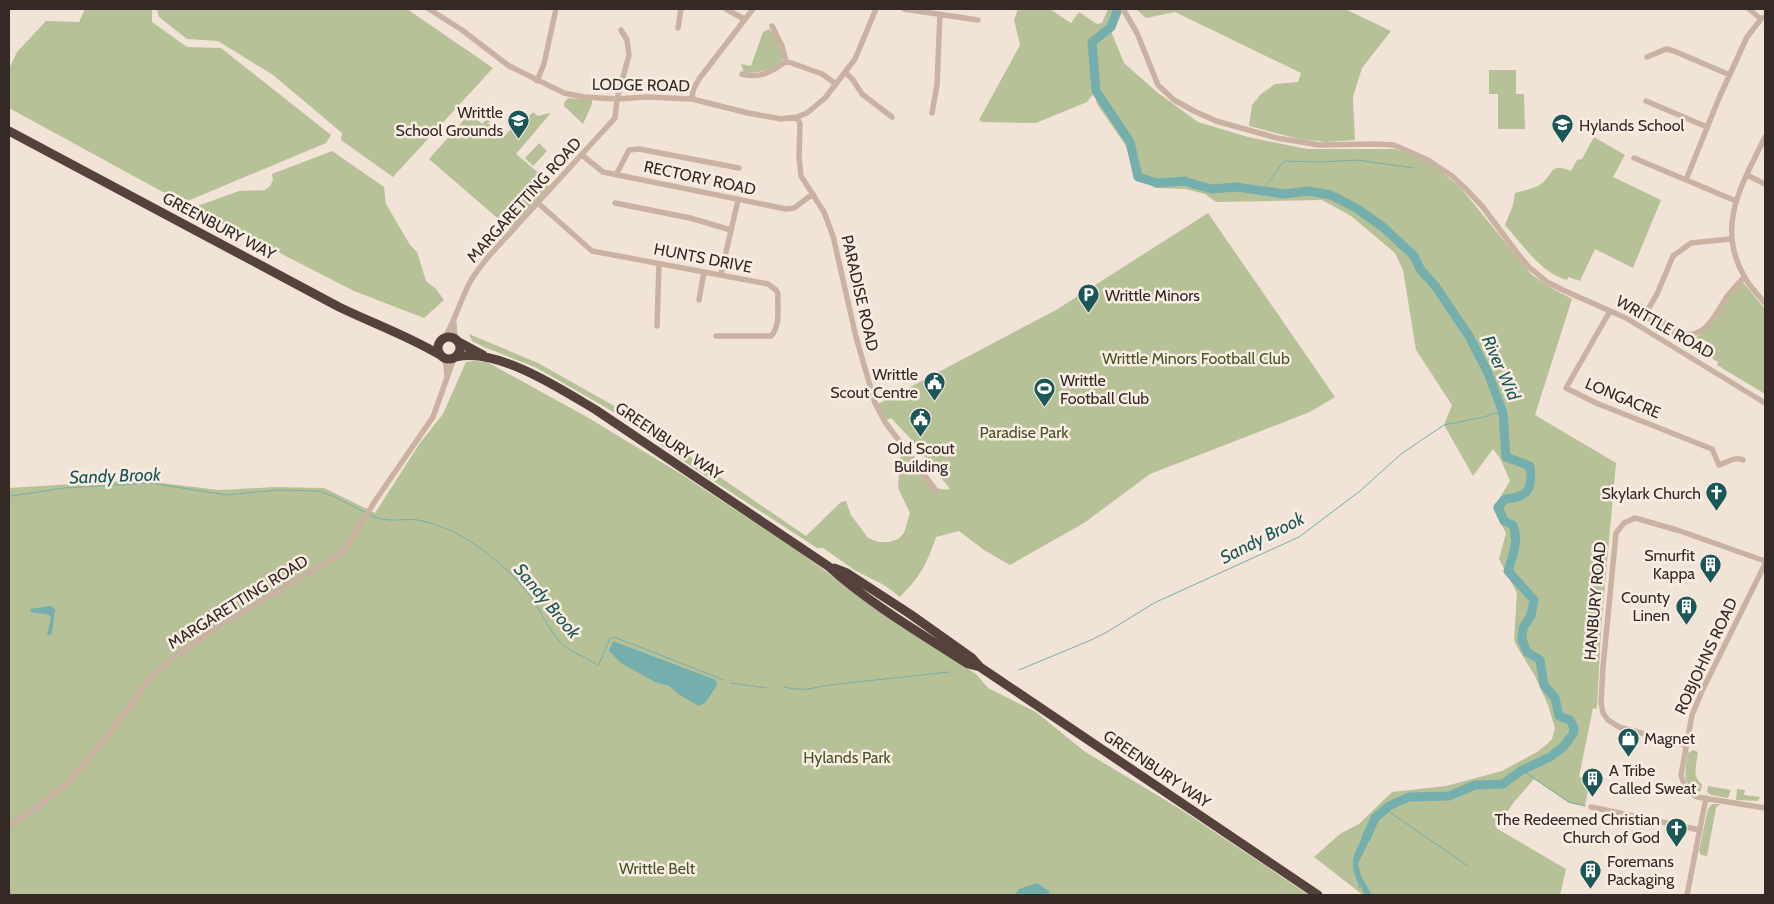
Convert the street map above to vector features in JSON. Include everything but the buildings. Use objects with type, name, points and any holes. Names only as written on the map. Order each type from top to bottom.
[{"type":"highway","name":"GREENBURY WAY","points":[[9,131],[369,322],[418,342],[448,357],[485,356]]},
{"type":"highway","points":[[450,338],[456,340],[460,350],[448,357],[438,349],[442,341],[450,338]]},
{"type":"highway","name":"GREENBURY WAY","points":[[456,340],[485,356],[530,373],[596,410],[828,566],[850,585],[892,615],[968,664],[980,667],[1318,895]]},
{"type":"highway","name":"GREENBURY WAY","points":[[418,342],[442,341]]},
{"type":"street","name":"LODGE ROAD","points":[[429,9],[462,30],[509,66],[536,81],[564,93],[584,97],[618,99],[646,97],[692,99],[781,120],[797,117],[813,109],[846,73],[858,54],[876,9]]},
{"type":"street","points":[[536,81],[544,64],[556,9]]},
{"type":"street","points":[[678,28],[681,9]]},
{"type":"street","points":[[726,9],[744,19]]},
{"type":"street","points":[[692,99],[695,86],[753,9]]},
{"type":"street","points":[[904,9],[978,20]]},
{"type":"street","name":"WRITTLE ROAD","points":[[1124,9],[1137,33],[1158,85],[1174,100],[1216,121],[1300,143],[1338,145],[1387,144],[1409,150],[1440,167],[1465,188],[1482,206],[1529,267],[1547,282],[1639,325],[1765,403]]},
{"type":"street","points":[[1686,180],[1747,37],[1763,18],[1749,9]]},
{"type":"street","points":[[932,113],[937,85],[940,14]]},
{"type":"street","points":[[772,26],[782,46],[786,61]]},
{"type":"street","name":"MARGARETTING ROAD","points":[[442,341],[454,323],[460,302],[471,280],[488,256],[616,118],[618,99],[629,55],[627,40],[621,30]]},
{"type":"street","points":[[1647,57],[1666,49],[1674,50],[1730,74]]},
{"type":"street","points":[[742,74],[760,76],[770,72],[786,61]]},
{"type":"street","points":[[786,61],[822,74],[836,84]]},
{"type":"street","points":[[846,73],[862,94],[892,117]]},
{"type":"street","points":[[1646,101],[1707,127]]},
{"type":"street","name":"PARADISE ROAD","points":[[797,117],[800,130],[798,157],[800,171],[803,181],[824,212],[833,236],[856,337],[875,403],[885,422],[937,492]]},
{"type":"street","points":[[1765,137],[1736,201],[1732,214],[1731,239],[1737,262],[1744,277],[1765,303]]},
{"type":"street","points":[[616,175],[629,150],[640,148],[739,168]]},
{"type":"street","name":"RECTORY ROAD","points":[[582,155],[603,172],[656,181],[790,210],[813,194]]},
{"type":"street","points":[[1634,158],[1736,201]]},
{"type":"street","points":[[1747,175],[1765,184]]},
{"type":"street","points":[[721,274],[738,200]]},
{"type":"street","name":"HUNTS DRIVE","points":[[538,202],[592,251],[721,274],[768,284],[776,290],[778,294],[777,326],[776,332],[772,336],[716,336]]},
{"type":"street","points":[[615,203],[690,218],[731,230]]},
{"type":"street","points":[[1647,311],[1657,294],[1673,256],[1691,243],[1731,239]]},
{"type":"street","points":[[657,326],[659,264]]},
{"type":"street","points":[[699,300],[704,272]]},
{"type":"street","points":[[1640,306],[1684,334],[1691,336],[1701,331],[1712,320],[1729,294],[1744,277]]},
{"type":"street","name":"LONGACRE","points":[[1610,311],[1566,388],[1605,407],[1712,449],[1719,465],[1739,458],[1743,460]]},
{"type":"street","name":"MARGARETTING ROAD","points":[[454,323],[456,340]]},
{"type":"street","name":"MARGARETTING ROAD","points":[[9,826],[39,806],[68,783],[112,731],[152,676],[170,660],[216,628],[344,551],[376,498],[426,428],[439,404],[448,376],[448,357]]},
{"type":"street","name":"HANBURY ROAD","points":[[1685,745],[1615,725],[1606,717],[1601,703],[1616,533],[1624,523],[1635,518],[1677,530],[1765,562]]},
{"type":"street","name":"ROBJOHNS ROAD","points":[[1765,562],[1763,574],[1703,689],[1692,715],[1685,745],[1681,776],[1686,790],[1691,794],[1765,808]]},
{"type":"street","points":[[1687,895],[1706,798]]},
{"type":"street","points":[[1591,807],[1603,813],[1700,830]]},
{"type":"green space","points":[[85,9],[152,9],[152,22],[187,47],[221,48],[331,135],[326,143],[183,203],[9,108],[9,69],[17,52],[46,21],[79,22]]},
{"type":"green space","points":[[157,9],[407,9],[493,68],[393,177],[341,140],[342,133],[273,75],[218,41],[187,39],[159,17]]},
{"type":"green space","points":[[1018,9],[1050,9],[1071,23],[1079,12],[1097,24],[1102,23],[1108,9],[1116,9],[1109,26],[1124,63],[1158,93],[1198,122],[1248,137],[1307,149],[1395,149],[1419,157],[1437,168],[1460,187],[1532,275],[1572,299],[1535,415],[1616,463],[1601,629],[1597,709],[1593,708],[1579,777],[1590,780],[1585,806],[1569,803],[1534,779],[1514,802],[1496,828],[1566,869],[1560,895],[1363,895],[1314,857],[1340,834],[1359,824],[1392,792],[1446,786],[1502,771],[1546,745],[1552,739],[1555,728],[1548,705],[1535,676],[1514,639],[1517,593],[1499,559],[1506,533],[1493,509],[1510,481],[1500,458],[1493,449],[1473,476],[1444,425],[1452,405],[1416,350],[1403,270],[1395,253],[1351,216],[1322,200],[1216,202],[1205,194],[1185,189],[1155,188],[1135,176],[1126,146],[1097,104],[1094,93],[1087,102],[1036,123],[982,122],[979,120],[1020,45],[1014,20]]},
{"type":"green space","points":[[1136,9],[1345,9],[1391,31],[1362,68],[1353,97],[1355,140],[1326,142],[1299,139],[1249,126],[1252,105],[1261,94],[1275,84],[1298,82],[1301,73],[1175,12],[1146,18]]},
{"type":"green space","points":[[769,29],[776,37],[783,58],[776,66],[771,68],[760,72],[744,73],[741,64],[751,66],[763,32]]},
{"type":"green space","points":[[1489,70],[1516,70],[1516,94],[1524,94],[1525,129],[1498,129],[1498,94],[1489,94]]},
{"type":"green space","points":[[568,98],[592,100],[583,124],[564,106]]},
{"type":"green space","points":[[533,112],[538,116],[550,114],[516,154],[547,180],[549,187],[510,229],[429,159],[470,113],[482,124],[488,118],[490,121],[488,123],[503,137],[511,129],[515,132]]},
{"type":"green space","points":[[1594,137],[1625,155],[1613,177],[1661,200],[1633,268],[1595,249],[1580,281],[1568,277],[1567,280],[1540,265],[1505,225],[1513,205],[1515,193],[1538,186],[1555,169],[1564,168],[1571,171],[1577,160],[1582,159]]},
{"type":"green space","points":[[539,143],[547,151],[533,166],[525,158]]},
{"type":"green space","points":[[332,151],[384,187],[386,204],[410,245],[417,252],[426,281],[436,289],[444,300],[424,318],[354,291],[192,208],[239,191],[265,190],[273,180],[272,174]]},
{"type":"green space","points":[[1208,213],[1335,397],[1310,412],[1150,474],[1084,523],[1010,565],[984,550],[959,531],[936,537],[922,570],[900,597],[884,585],[856,571],[823,548],[817,548],[692,467],[619,415],[537,368],[472,341],[469,334],[538,363],[625,412],[806,536],[841,502],[846,501],[851,515],[868,538],[879,542],[889,542],[898,539],[904,533],[910,513],[898,488],[900,457],[907,452],[924,478],[936,487],[950,489],[909,437],[891,418],[887,420],[878,404],[1056,310]]},
{"type":"green space","points":[[1742,281],[1765,309],[1765,394],[1717,365],[1718,362],[1693,347],[1704,349],[1705,340],[1695,338],[1709,326]]},
{"type":"green space","points":[[1620,301],[1636,308],[1682,336],[1688,337],[1687,342],[1682,342],[1618,305]]},
{"type":"green space","points":[[466,362],[487,362],[587,417],[681,474],[801,553],[867,603],[976,674],[988,688],[1036,712],[1084,751],[1180,809],[1309,895],[608,895],[608,893],[607,895],[9,895],[9,488],[137,480],[219,490],[275,487],[324,488],[375,513],[420,443],[443,414]]},
{"type":"green space","points":[[1693,750],[1698,752],[1696,774],[1702,784],[1701,791],[1697,792],[1688,786],[1685,776],[1688,753]]},
{"type":"green space","points":[[1708,786],[1731,790],[1728,798],[1711,795],[1707,792]]},
{"type":"green space","points":[[1737,789],[1745,790],[1744,795],[1760,797],[1758,801],[1736,800]]},
{"type":"green space","points":[[1712,804],[1720,804],[1716,808],[1707,856],[1701,855],[1699,851],[1708,809]]},
{"type":"water","points":[[51,606],[55,609],[52,633],[49,636],[47,634],[51,617],[31,612],[30,609]]},
{"type":"water","points":[[613,641],[716,680],[717,685],[706,702],[699,706],[678,694],[669,686],[655,682],[621,663],[609,651]]},
{"type":"water","points":[[1368,827],[1374,830],[1358,864],[1361,876],[1372,895],[1365,895],[1361,887],[1358,888],[1359,885],[1353,868],[1356,849]]},
{"type":"water","points":[[1037,883],[1050,892],[1048,895],[1015,895],[1019,889]]},
{"type":"waterway","name":"River Wid","points":[[1118,9],[1111,27],[1092,42],[1096,91],[1130,142],[1138,177],[1158,183],[1184,181],[1211,189],[1237,187],[1284,194],[1308,191],[1331,195],[1356,208],[1383,227],[1414,256],[1420,269],[1436,287],[1469,336],[1488,373],[1503,413],[1506,457],[1530,466],[1531,480],[1528,490],[1519,496],[1505,499],[1498,507],[1504,521],[1513,525],[1515,531],[1515,548],[1508,571],[1534,600],[1531,615],[1523,628],[1522,640],[1527,652],[1540,660],[1544,685],[1555,698],[1559,716],[1570,720],[1574,728],[1573,734],[1563,747],[1550,757],[1522,770],[1503,784],[1475,785],[1449,796],[1409,797],[1389,806],[1375,818],[1366,838]]},
{"type":"waterway","points":[[1262,191],[1284,161],[1357,160],[1414,168]]},
{"type":"waterway","name":"Sandy Brook","points":[[1019,670],[1091,640],[1154,603],[1299,537],[1360,491],[1401,454],[1444,425],[1495,413],[1503,413]]},
{"type":"waterway","name":"Sandy Brook","points":[[9,494],[12,496],[64,488],[150,483],[227,495],[277,490],[319,491],[366,513]]},
{"type":"waterway","name":"Sandy Brook","points":[[370,515],[389,520],[424,521],[456,533],[470,541],[522,585],[552,632],[562,644],[598,666],[610,639],[614,637],[724,680]]},
{"type":"waterway","name":"Sandy Brook","points":[[784,687],[805,689],[950,672]]},
{"type":"waterway","name":"Sandy Brook","points":[[731,683],[767,688]]},
{"type":"waterway","points":[[1522,770],[1569,802],[1585,806]]},
{"type":"waterway","points":[[1385,809],[1468,866]]},
{"type":"place","name":"Writtle School Grounds","points":[[519,140]]},
{"type":"place","name":"Hylands School","points":[[1563,144]]},
{"type":"place","name":"Writtle Minors","points":[[1089,314]]},
{"type":"place","name":"Writtle Scout Centre","points":[[934,402]]},
{"type":"place","name":"Writtle Football Club","points":[[1044,408]]},
{"type":"place","name":"Old Scout Building","points":[[921,438]]},
{"type":"place","name":"Skylark Church","points":[[1717,512]]},
{"type":"place","name":"Smurfit Kappa","points":[[1711,583]]},
{"type":"place","name":"County Linen","points":[[1686,625]]},
{"type":"place","name":"Magnet","points":[[1628,757]]},
{"type":"place","name":"A Tribe Called Sweat","points":[[1593,798]]},
{"type":"place","name":"The Redeemed Christian Church of God","points":[[1676,847]]},
{"type":"place","name":"Foremans Packaging","points":[[1591,889]]},
{"type":"park label","name":"Writtle Minors Football Club","points":[[1196,358]]},
{"type":"park label","name":"Paradise Park","points":[[1024,432]]},
{"type":"park label","name":"Hylands Park","points":[[847,757]]},
{"type":"park label","name":"Writtle Belt","points":[[657,868]]}]
